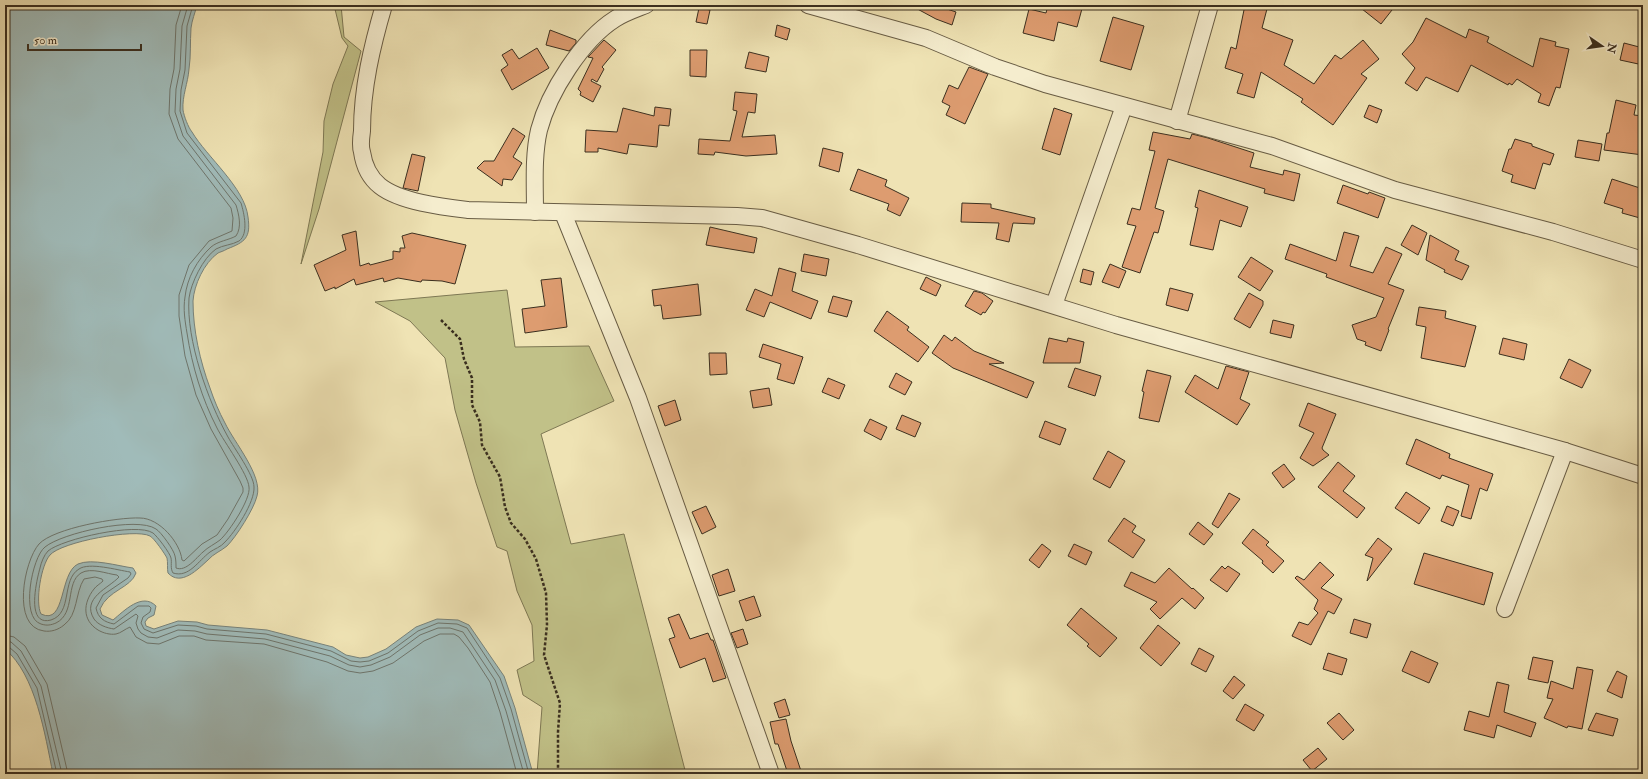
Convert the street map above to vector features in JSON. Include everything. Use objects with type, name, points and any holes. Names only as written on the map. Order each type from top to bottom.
[{"type":"street","points":[[384,5],[369,65],[362,115],[361,151],[368,172],[381,187],[402,197],[435,206],[468,210],[737,216],[762,218],[1054,305],[1116,325],[1565,451],[1643,476]]},
{"type":"street","points":[[535,212],[535,163],[539,130],[555,88],[579,54],[595,35],[615,18],[646,5]]},
{"type":"street","points":[[808,5],[926,38],[995,66],[1045,84],[1272,146],[1395,190],[1553,232],[1643,260]]},
{"type":"street","points":[[1177,121],[1210,5]]},
{"type":"street","points":[[1054,305],[1124,106]]},
{"type":"street","points":[[562,213],[638,398],[771,774]]},
{"type":"street","points":[[1505,610],[1565,451]]},
{"type":"path","points":[[441,320],[460,339],[464,359],[472,378],[472,404],[480,422],[482,445],[500,477],[505,507],[511,523],[525,539],[536,559],[546,593],[547,625],[544,655],[560,703],[558,774]]},
{"type":"green space","points":[[334,5],[341,5],[344,37],[361,51],[319,209],[301,264],[323,152],[324,121],[333,84],[348,46],[342,38]]},
{"type":"green space","points":[[507,290],[515,347],[589,346],[614,401],[541,434],[571,544],[624,534],[686,774],[537,774],[542,707],[523,695],[517,670],[534,661],[532,625],[517,591],[507,551],[497,547],[476,483],[455,410],[445,358],[410,321],[375,302]]},
{"type":"water","points":[[5,5],[197,5],[191,28],[190,64],[183,100],[183,110],[186,121],[199,142],[240,195],[245,206],[249,224],[247,235],[242,241],[218,253],[204,268],[195,288],[193,312],[203,367],[217,406],[229,431],[247,459],[256,479],[258,488],[257,496],[249,515],[240,530],[227,546],[212,556],[194,572],[184,577],[173,577],[168,573],[167,558],[164,553],[152,537],[142,534],[115,535],[98,538],[68,545],[57,550],[50,555],[47,560],[42,575],[39,593],[39,608],[41,614],[49,616],[55,613],[59,606],[72,569],[78,564],[90,562],[133,568],[136,573],[129,582],[108,597],[100,609],[102,615],[113,620],[133,604],[145,601],[151,602],[156,606],[154,615],[148,618],[145,622],[146,626],[154,629],[178,621],[267,630],[333,647],[346,655],[360,658],[368,657],[386,649],[416,627],[437,619],[458,620],[469,625],[504,676],[515,708],[533,774],[53,774],[38,707],[32,690],[16,660],[5,649]]},
{"type":"building","points":[[910,5],[935,5],[956,12],[952,25],[936,19]]},
{"type":"building","points":[[1048,5],[1083,5],[1077,27],[1058,22],[1054,41],[1023,33],[1029,9],[1046,13]]},
{"type":"building","points":[[1245,5],[1268,5],[1262,28],[1293,40],[1284,65],[1314,84],[1335,55],[1341,59],[1363,40],[1379,59],[1361,74],[1367,78],[1333,125],[1301,102],[1303,99],[1261,72],[1254,98],[1237,93],[1243,74],[1225,68],[1231,47],[1236,49]]},
{"type":"building","points":[[1357,5],[1386,5],[1392,10],[1381,24]]},
{"type":"building","points":[[699,8],[710,10],[707,24],[696,22]]},
{"type":"building","points":[[1113,17],[1144,26],[1131,70],[1100,61]]},
{"type":"building","points":[[1426,18],[1466,38],[1469,29],[1489,37],[1487,42],[1533,67],[1540,38],[1556,42],[1555,46],[1569,49],[1560,88],[1556,87],[1549,106],[1538,102],[1541,94],[1517,79],[1512,85],[1509,83],[1508,85],[1471,65],[1458,92],[1426,77],[1417,91],[1405,83],[1415,68],[1402,54],[1413,42]]},
{"type":"building","points":[[777,25],[790,29],[787,40],[775,36]]},
{"type":"building","points":[[550,30],[576,40],[576,43],[569,51],[546,45]]},
{"type":"building","points":[[604,40],[616,50],[602,67],[604,69],[597,82],[592,79],[591,81],[601,86],[593,102],[580,95],[581,92],[578,89],[593,58],[588,57]]},
{"type":"building","points":[[1624,43],[1643,48],[1643,65],[1620,60]]},
{"type":"building","points":[[537,48],[549,68],[512,90],[501,70],[508,65],[502,55],[512,49],[519,59]]},
{"type":"building","points":[[690,50],[707,50],[706,77],[690,76]]},
{"type":"building","points":[[749,52],[769,57],[766,72],[745,68]]},
{"type":"building","points":[[969,67],[988,74],[965,124],[946,115],[950,106],[942,102],[949,85],[958,89]]},
{"type":"building","points":[[735,92],[757,94],[755,113],[748,112],[742,137],[775,135],[777,154],[746,156],[715,152],[714,155],[698,154],[699,139],[730,141],[737,111],[733,110]]},
{"type":"building","points":[[1616,100],[1636,105],[1634,115],[1643,116],[1643,155],[1604,150]]},
{"type":"building","points":[[1369,105],[1382,110],[1377,123],[1364,117]]},
{"type":"building","points":[[655,107],[671,109],[669,126],[659,125],[657,147],[629,144],[627,154],[598,148],[598,152],[585,152],[586,130],[617,132],[623,108],[654,116]]},
{"type":"building","points":[[1054,108],[1072,114],[1060,155],[1042,149]]},
{"type":"building","points":[[513,128],[525,136],[513,157],[522,163],[512,180],[503,179],[502,186],[477,168],[484,161],[494,161]]},
{"type":"building","points":[[1153,132],[1190,139],[1192,134],[1208,138],[1254,153],[1250,167],[1283,175],[1284,170],[1300,174],[1294,201],[1264,193],[1265,189],[1168,159],[1155,208],[1164,211],[1158,233],[1154,232],[1140,273],[1122,267],[1136,226],[1127,224],[1132,208],[1140,210],[1155,151],[1149,150]]},
{"type":"building","points":[[1515,139],[1532,144],[1532,146],[1554,154],[1550,165],[1543,163],[1535,189],[1511,182],[1513,175],[1502,171],[1509,149],[1511,149]]},
{"type":"building","points":[[1578,140],[1602,144],[1599,161],[1575,157]]},
{"type":"building","points":[[823,148],[843,153],[839,172],[819,166]]},
{"type":"building","points":[[412,154],[425,157],[418,191],[403,188]]},
{"type":"building","points":[[858,169],[887,180],[885,186],[909,198],[900,216],[887,210],[889,204],[850,190]]},
{"type":"building","points":[[1612,179],[1643,189],[1643,209],[1640,218],[1622,213],[1623,209],[1604,203]]},
{"type":"building","points":[[1343,185],[1368,194],[1369,192],[1385,198],[1378,218],[1337,203]]},
{"type":"building","points":[[1199,190],[1248,207],[1241,227],[1220,220],[1213,250],[1190,245],[1198,208],[1195,207]]},
{"type":"building","points":[[962,203],[991,204],[991,208],[1035,218],[1034,224],[1013,223],[1009,242],[996,239],[999,223],[961,222]]},
{"type":"building","points":[[1412,225],[1427,233],[1418,255],[1401,245]]},
{"type":"building","points":[[710,227],[757,238],[754,253],[706,245]]},
{"type":"building","points":[[356,231],[360,266],[393,259],[393,251],[400,252],[400,248],[405,248],[402,236],[412,233],[466,245],[455,284],[442,281],[422,280],[421,282],[398,278],[384,282],[383,278],[356,285],[354,279],[335,289],[335,287],[325,291],[314,265],[346,250],[342,235]]},
{"type":"building","points":[[1344,232],[1359,236],[1350,266],[1373,273],[1386,247],[1402,254],[1388,284],[1404,290],[1388,329],[1389,330],[1381,351],[1365,345],[1366,342],[1357,339],[1352,325],[1376,317],[1384,298],[1326,277],[1327,274],[1285,259],[1290,244],[1336,261]]},
{"type":"building","points":[[1430,235],[1459,251],[1455,260],[1469,266],[1462,280],[1444,272],[1445,270],[1426,260]]},
{"type":"building","points":[[804,254],[829,259],[826,276],[801,271]]},
{"type":"building","points":[[1251,257],[1273,271],[1260,291],[1238,277]]},
{"type":"building","points":[[1110,264],[1126,271],[1119,288],[1102,282]]},
{"type":"building","points":[[779,268],[796,273],[792,291],[818,301],[811,319],[770,302],[764,317],[746,310],[755,289],[772,296]]},
{"type":"building","points":[[1083,269],[1094,272],[1091,285],[1080,282]]},
{"type":"building","points":[[926,277],[941,285],[936,296],[920,289]]},
{"type":"building","points":[[561,278],[567,327],[525,333],[522,309],[545,306],[541,280]]},
{"type":"building","points":[[698,284],[701,315],[663,319],[661,305],[654,306],[652,290]]},
{"type":"building","points":[[1170,288],[1193,294],[1188,311],[1166,305]]},
{"type":"building","points":[[974,291],[982,293],[993,301],[985,313],[983,312],[981,315],[965,306]]},
{"type":"building","points":[[1249,293],[1263,301],[1263,305],[1250,328],[1234,319]]},
{"type":"building","points":[[833,296],[852,301],[847,317],[828,312]]},
{"type":"building","points":[[1419,307],[1446,311],[1445,318],[1476,326],[1465,367],[1421,358],[1426,327],[1416,325]]},
{"type":"building","points":[[887,311],[909,327],[907,330],[929,347],[918,362],[874,331]]},
{"type":"building","points":[[1273,320],[1294,325],[1291,338],[1270,333]]},
{"type":"building","points":[[944,335],[952,341],[955,337],[974,351],[1004,363],[989,364],[1034,382],[1027,398],[953,368],[932,353]]},
{"type":"building","points":[[1049,338],[1067,342],[1068,338],[1084,342],[1080,363],[1043,363]]},
{"type":"building","points":[[1503,338],[1527,344],[1524,360],[1499,354]]},
{"type":"building","points":[[763,344],[803,357],[794,384],[777,379],[781,364],[759,357]]},
{"type":"building","points":[[709,353],[726,353],[727,374],[710,375]]},
{"type":"building","points":[[1569,359],[1591,370],[1582,388],[1560,378]]},
{"type":"building","points":[[1226,366],[1249,372],[1240,399],[1250,404],[1237,425],[1185,392],[1195,375],[1218,389]]},
{"type":"building","points":[[1075,368],[1101,376],[1095,396],[1068,387]]},
{"type":"building","points":[[1147,370],[1171,376],[1159,422],[1139,418],[1144,392],[1142,391]]},
{"type":"building","points":[[896,373],[912,382],[905,395],[889,387]]},
{"type":"building","points":[[828,378],[845,385],[839,399],[822,392]]},
{"type":"building","points":[[769,388],[772,405],[753,408],[750,391]]},
{"type":"building","points":[[675,400],[681,420],[665,426],[658,406]]},
{"type":"building","points":[[1308,403],[1336,414],[1322,448],[1329,455],[1313,466],[1300,458],[1314,433],[1299,426]]},
{"type":"building","points":[[902,415],[921,423],[915,437],[896,429]]},
{"type":"building","points":[[870,419],[887,427],[881,440],[864,431]]},
{"type":"building","points":[[1045,421],[1066,429],[1060,445],[1039,437]]},
{"type":"building","points":[[1416,439],[1450,454],[1449,458],[1493,474],[1487,491],[1480,488],[1471,519],[1461,516],[1469,485],[1442,475],[1440,479],[1406,464]]},
{"type":"building","points":[[1108,451],[1125,461],[1110,488],[1093,479]]},
{"type":"building","points":[[1338,462],[1355,476],[1343,491],[1365,508],[1357,518],[1318,487]]},
{"type":"building","points":[[1284,464],[1295,479],[1283,488],[1272,473]]},
{"type":"building","points":[[1406,492],[1430,508],[1419,524],[1395,508]]},
{"type":"building","points":[[1229,493],[1240,499],[1218,528],[1212,524]]},
{"type":"building","points":[[706,506],[716,527],[702,534],[692,512]]},
{"type":"building","points":[[1447,506],[1459,511],[1453,526],[1441,521]]},
{"type":"building","points":[[1124,518],[1136,526],[1132,532],[1145,540],[1133,558],[1108,541]]},
{"type":"building","points":[[1198,522],[1213,534],[1204,545],[1189,534]]},
{"type":"building","points":[[1253,529],[1269,542],[1266,545],[1284,561],[1273,573],[1262,563],[1263,561],[1242,543]]},
{"type":"building","points":[[1378,538],[1392,549],[1367,581],[1373,558],[1365,555]]},
{"type":"building","points":[[1042,544],[1051,551],[1039,568],[1029,560]]},
{"type":"building","points":[[1074,544],[1092,552],[1086,565],[1068,556]]},
{"type":"building","points":[[1424,553],[1493,573],[1484,605],[1414,584]]},
{"type":"building","points":[[1320,562],[1334,575],[1321,588],[1342,599],[1334,614],[1328,611],[1311,645],[1292,636],[1299,622],[1308,625],[1318,613],[1314,609],[1318,600],[1295,578],[1297,576],[1304,580]]},
{"type":"building","points":[[1222,566],[1225,569],[1228,566],[1240,574],[1227,592],[1210,580]]},
{"type":"building","points":[[1169,568],[1204,598],[1195,609],[1182,598],[1160,619],[1150,609],[1157,602],[1124,586],[1131,572],[1155,583]]},
{"type":"building","points":[[728,569],[735,591],[719,596],[712,575]]},
{"type":"building","points":[[754,596],[761,616],[746,621],[739,601]]},
{"type":"building","points":[[1081,608],[1117,638],[1100,657],[1087,646],[1089,644],[1067,625]]},
{"type":"building","points":[[679,614],[690,639],[708,633],[711,640],[713,640],[726,678],[713,682],[705,658],[680,668],[669,639],[675,637],[668,618]]},
{"type":"building","points":[[1354,619],[1371,624],[1367,638],[1350,633]]},
{"type":"building","points":[[1158,625],[1180,643],[1161,666],[1140,648]]},
{"type":"building","points":[[743,629],[748,644],[737,648],[731,633]]},
{"type":"building","points":[[1199,648],[1214,656],[1206,672],[1191,664]]},
{"type":"building","points":[[1411,651],[1438,663],[1429,683],[1402,671]]},
{"type":"building","points":[[1328,653],[1347,659],[1342,675],[1323,669]]},
{"type":"building","points":[[1533,657],[1553,661],[1548,683],[1528,679]]},
{"type":"building","points":[[1577,667],[1593,670],[1582,729],[1568,726],[1567,728],[1544,718],[1553,699],[1547,698],[1551,681],[1573,689]]},
{"type":"building","points":[[1617,671],[1627,676],[1622,698],[1607,691]]},
{"type":"building","points":[[1234,676],[1245,685],[1233,699],[1223,691]]},
{"type":"building","points":[[1497,682],[1509,685],[1504,712],[1536,723],[1531,737],[1497,725],[1494,738],[1464,730],[1469,711],[1489,717]]},
{"type":"building","points":[[785,699],[790,715],[779,718],[774,703]]},
{"type":"building","points":[[1245,704],[1264,715],[1254,731],[1236,720]]},
{"type":"building","points":[[1339,713],[1354,730],[1343,740],[1327,723]]},
{"type":"building","points":[[1596,713],[1618,719],[1613,736],[1588,730]]},
{"type":"building","points":[[786,719],[791,741],[802,774],[788,774],[778,744],[775,744],[770,722]]},
{"type":"building","points":[[1318,748],[1327,759],[1312,771],[1303,760]]}]
